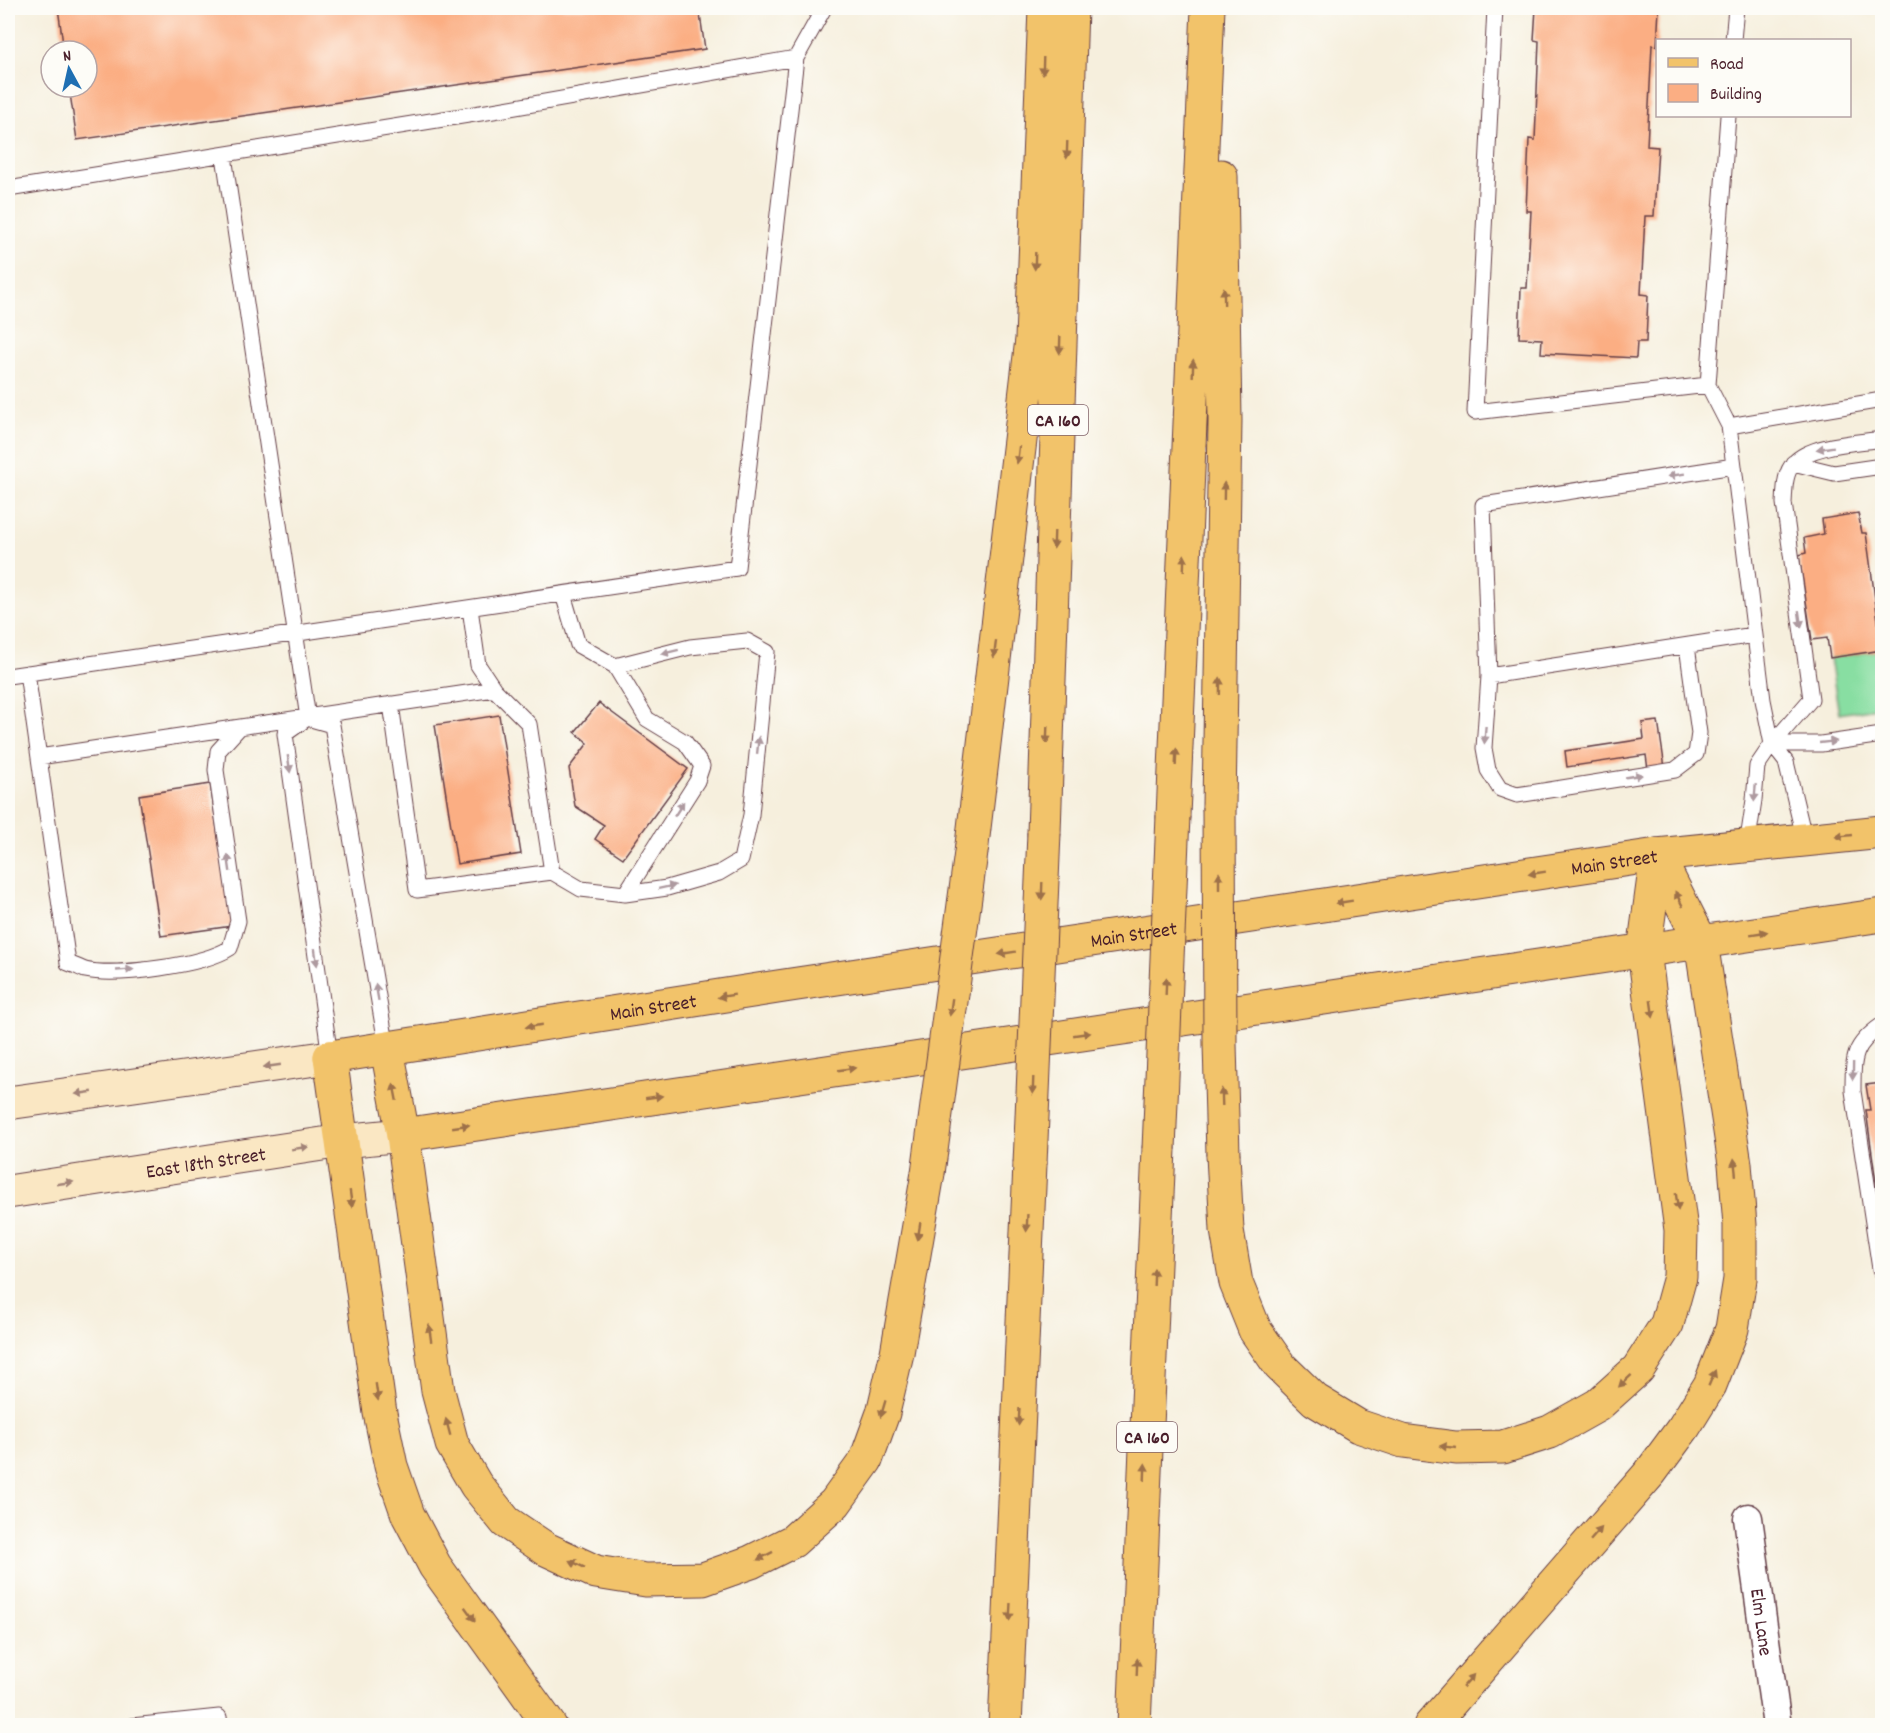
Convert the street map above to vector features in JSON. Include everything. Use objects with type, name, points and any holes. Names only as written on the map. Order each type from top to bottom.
[{"type":"main road","points":[[8,1103],[387,1049],[404,1134],[438,1391],[452,1444],[476,1485],[506,1522],[546,1550],[596,1572],[646,1580],[703,1579],[751,1563],[793,1541],[835,1503],[866,1460],[883,1413],[897,1353],[928,1173],[972,845],[1032,339],[1045,8]]},
{"type":"main road","name":"CA 160","points":[[1005,1725],[1044,833],[1071,8]]},
{"type":"main road","name":"CA 160","points":[[1134,1725],[1208,8]]},
{"type":"main road","points":[[1216,8],[1224,325],[1219,807],[1220,1044],[1227,1230],[1236,1283],[1255,1330],[1280,1366],[1315,1400],[1358,1426],[1403,1441],[1456,1448],[1503,1447],[1550,1432],[1598,1405],[1638,1369],[1667,1324],[1680,1277],[1681,1230],[1644,951],[1657,855]]},
{"type":"main road","name":"Main Street","points":[[387,1049],[1657,855],[1882,832]]},
{"type":"main road","points":[[1430,1725],[1650,1473],[1684,1427],[1710,1385],[1732,1329],[1740,1279],[1740,1225],[1735,1164],[1701,942],[1657,855]]},
{"type":"main road","points":[[404,1134],[1882,915]]},
{"type":"main road","points":[[330,1058],[380,1413],[391,1466],[408,1515],[435,1566],[550,1725]]},
{"type":"main road","name":"East 18th Street","points":[[8,1191],[342,1141],[404,1134]]},
{"type":"street","name":"Elm Lane","points":[[1748,1518],[1777,1725]]},
{"type":"lane","points":[[8,676],[737,568],[796,58],[824,8]]},
{"type":"lane","points":[[1495,8],[1475,412],[1708,385]]},
{"type":"lane","points":[[1733,39],[1736,8]]},
{"type":"lane","points":[[8,189],[587,96],[796,58]]},
{"type":"lane","points":[[1728,117],[1708,385],[1729,426],[1754,635],[1772,744],[1786,762],[1805,840]]},
{"type":"lane","points":[[224,156],[308,718]]},
{"type":"lane","points":[[1729,426],[1882,400]]},
{"type":"lane","points":[[1747,846],[1757,766],[1772,744],[1811,699],[1784,503],[1786,478],[1793,463],[1812,450],[1882,439]]},
{"type":"lane","points":[[1793,463],[1834,473],[1882,466]]},
{"type":"lane","points":[[1687,646],[1699,733],[1696,754],[1675,770],[1517,795],[1500,789],[1488,770],[1484,748],[1489,676],[1483,505],[1734,466]]},
{"type":"lane","points":[[563,594],[578,645],[615,666],[647,719],[685,742],[702,766],[697,781],[625,894]]},
{"type":"lane","points":[[470,608],[478,665],[494,689],[529,724],[552,872]]},
{"type":"lane","points":[[1489,676],[1754,635]]},
{"type":"lane","points":[[390,704],[417,890],[552,872],[581,889],[625,894],[667,888],[720,873],[741,860],[751,815],[767,652],[747,641],[690,647],[615,666]]},
{"type":"lane","points":[[27,673],[68,963],[86,970],[122,971],[183,965],[219,955],[230,948],[238,921],[216,770],[218,751],[239,728]]},
{"type":"lane","points":[[39,758],[494,689]]},
{"type":"lane","points":[[308,718],[332,725],[387,1049]]},
{"type":"lane","points":[[308,718],[285,734],[330,1058]]},
{"type":"lane","points":[[1772,744],[1821,744],[1882,735]]},
{"type":"lane","points":[[1882,1025],[1864,1038],[1853,1062],[1853,1091],[1882,1274]]},
{"type":"lane","points":[[132,1725],[219,1717],[220,1725]]},
{"type":"green space","points":[[1882,650],[1882,707],[1839,714],[1830,658]]},
{"type":"building","points":[[58,8],[699,8],[705,49],[77,140],[71,99],[99,99],[99,39],[62,39]]},
{"type":"building","points":[[1536,8],[1659,8],[1657,39],[1656,46],[1652,45],[1647,146],[1658,147],[1654,216],[1645,216],[1641,294],[1648,295],[1646,342],[1637,342],[1636,358],[1541,353],[1542,339],[1519,338],[1521,288],[1527,288],[1531,211],[1526,211],[1529,139],[1535,140],[1539,41],[1534,40]]},
{"type":"building","points":[[1858,513],[1862,533],[1866,533],[1882,650],[1830,658],[1827,638],[1812,640],[1799,555],[1806,553],[1804,538],[1824,534],[1822,519]]},
{"type":"building","points":[[599,703],[688,769],[623,858],[595,839],[604,825],[575,806],[569,768],[588,743],[575,732]]},
{"type":"building","points":[[499,715],[521,854],[457,864],[435,725]]},
{"type":"building","points":[[1658,721],[1665,768],[1648,770],[1646,755],[1567,767],[1565,751],[1644,739],[1642,723]]},
{"type":"building","points":[[210,784],[232,926],[161,936],[139,795]]},
{"type":"building","points":[[1882,1083],[1882,1211],[1880,1211],[1866,1110],[1870,1110],[1866,1085]]}]
